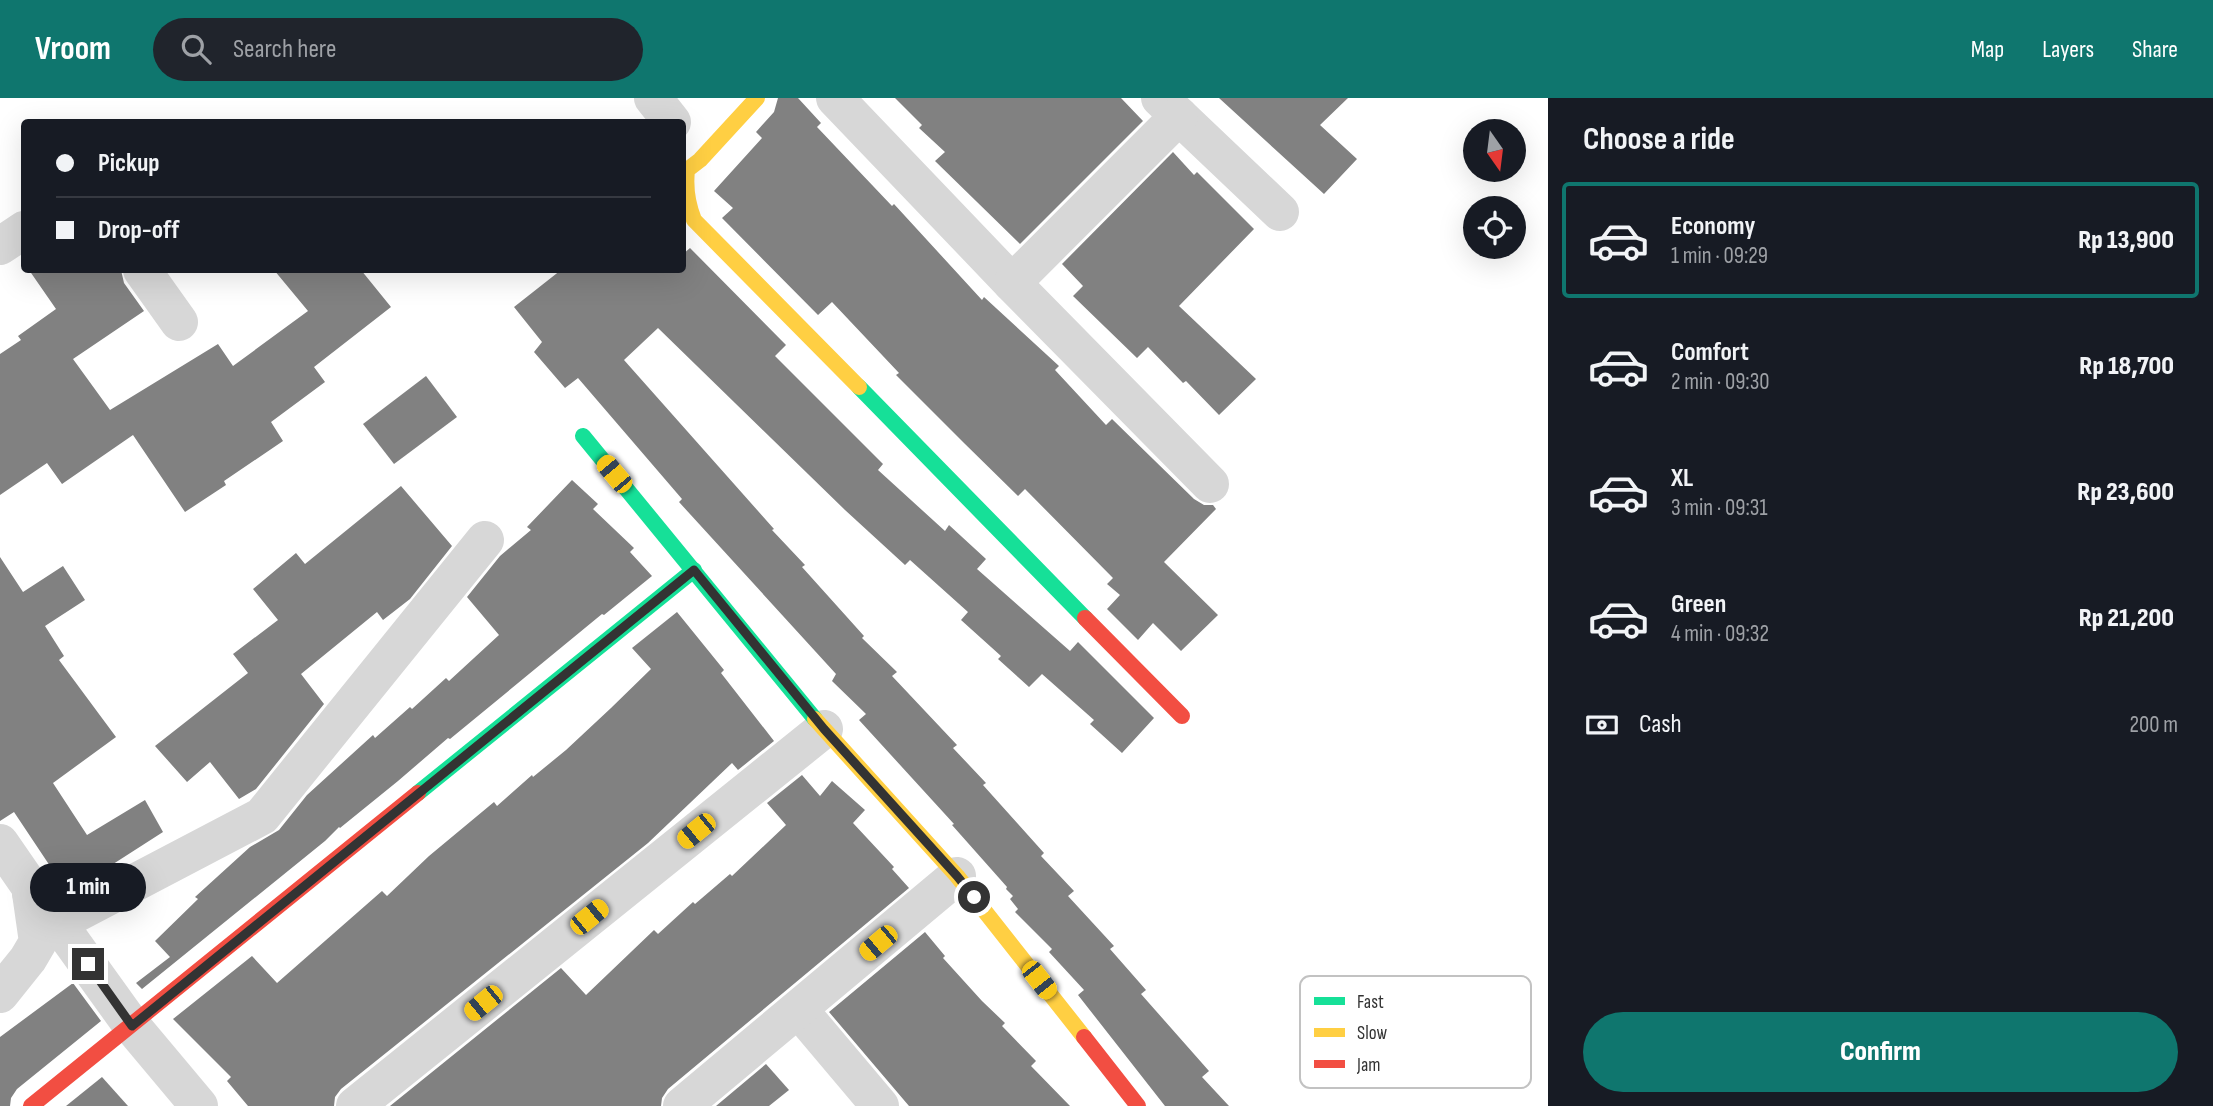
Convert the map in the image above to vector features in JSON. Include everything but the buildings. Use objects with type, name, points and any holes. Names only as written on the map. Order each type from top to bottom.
[{"type":"street","points":[[653,98],[669,119]]},
{"type":"street","points":[[686,175],[691,148],[757,98]]},
{"type":"street","points":[[835,98],[1210,484]]},
{"type":"street","points":[[1012,283],[1169,107],[1280,212]]},
{"type":"street","points":[[686,202],[694,219],[1182,716]]},
{"type":"street","points":[[0,246],[21,232]]},
{"type":"street","points":[[144,273],[179,322]]},
{"type":"street","points":[[583,436],[824,729],[957,876],[1138,1106]]},
{"type":"street","points":[[58,923],[262,816],[485,540]]},
{"type":"street","points":[[31,1106],[694,570]]},
{"type":"street","points":[[355,1106],[824,729]]},
{"type":"street","points":[[0,844],[40,901],[31,893]]},
{"type":"street","points":[[682,1106],[957,876]]},
{"type":"street","points":[[31,893],[58,923],[132,1026],[199,1106]]},
{"type":"street","points":[[0,993],[28,959],[38,942],[31,893]]},
{"type":"street","points":[[799,1010],[880,1106]]},
{"type":"traffic: fast","points":[[859,387],[1085,618]]},
{"type":"traffic: fast","points":[[583,436],[815,719]]},
{"type":"traffic: fast","points":[[418,793],[694,570]]},
{"type":"traffic: slow","points":[[757,98],[700,160],[687,170],[687,195],[694,220],[859,387]]},
{"type":"traffic: slow","points":[[815,719],[957,876],[1084,1037]]},
{"type":"traffic: jam","points":[[1085,618],[1182,716]]},
{"type":"traffic: jam","points":[[31,1106],[418,793]]},
{"type":"traffic: jam","points":[[1084,1037],[1138,1106]]},
{"type":"route","points":[[88,964],[132,1026],[694,570],[824,729],[974,897]]}]
